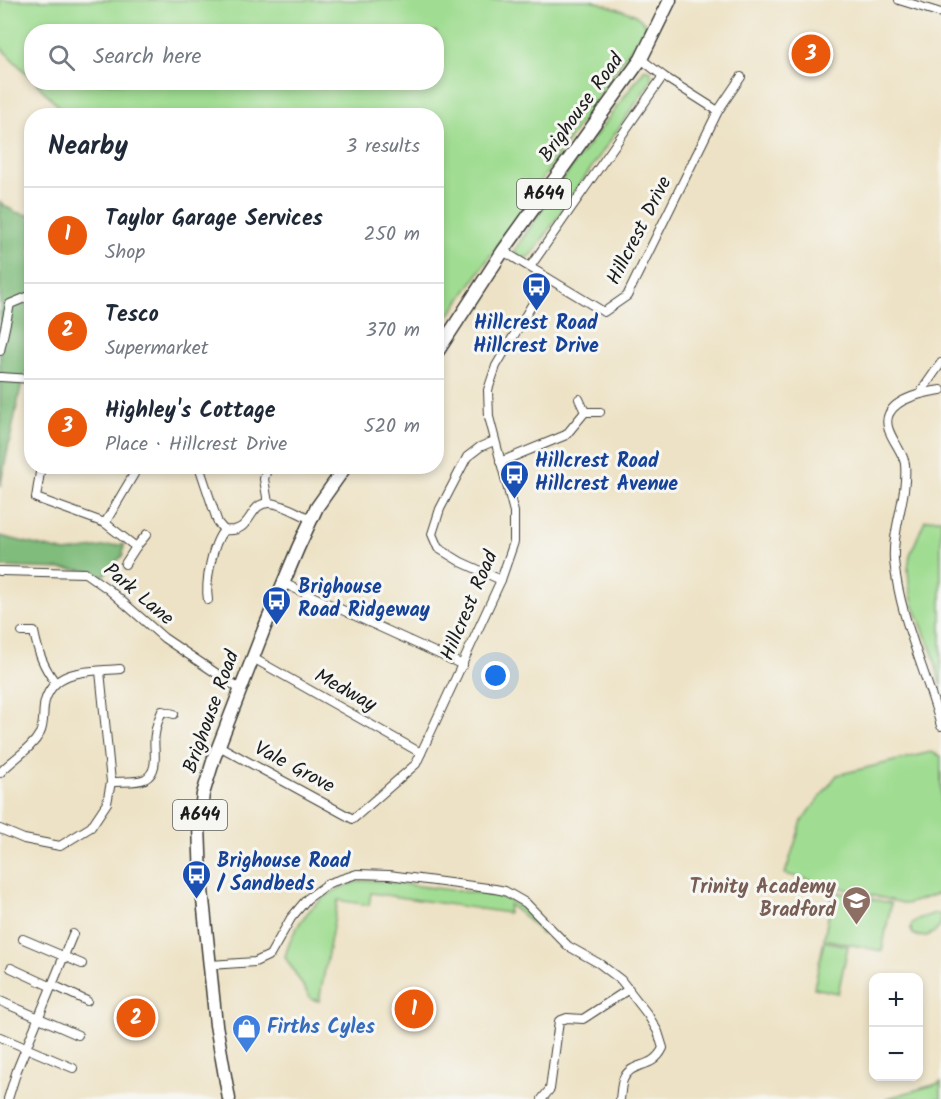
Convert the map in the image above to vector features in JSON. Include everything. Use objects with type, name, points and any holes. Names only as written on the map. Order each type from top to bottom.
[{"type":"main road","name":"Brighouse Road","points":[[444,342],[503,251],[642,59],[670,0]]},
{"type":"main road","name":"Brighouse Road","points":[[229,1099],[216,1025],[201,880],[199,825],[203,794],[219,746],[283,583],[317,507],[340,474]]},
{"type":"street","points":[[899,0],[941,13]]},
{"type":"street","points":[[642,59],[663,76],[718,111]]},
{"type":"street","points":[[530,267],[663,76]]},
{"type":"street","name":"Hillcrest Drive","points":[[503,251],[604,312],[627,296],[718,111],[741,77]]},
{"type":"street","name":"Hillcrest Road","points":[[353,819],[416,764],[501,580],[514,542],[514,512],[494,441],[489,417],[488,390],[496,366],[547,279]]},
{"type":"street","points":[[0,351],[10,304],[24,298]]},
{"type":"street","points":[[920,393],[941,363]]},
{"type":"street","points":[[0,377],[24,378]]},
{"type":"street","points":[[941,390],[920,393],[895,406],[888,414],[887,423],[905,463],[894,558],[902,602],[939,710],[941,726]]},
{"type":"street","points":[[579,399],[585,412]]},
{"type":"street","points":[[585,412],[600,412]]},
{"type":"street","points":[[500,462],[566,435],[585,412]]},
{"type":"street","points":[[494,441],[480,447],[467,458],[440,509],[432,534],[438,548],[461,562],[501,580]]},
{"type":"street","points":[[40,474],[36,498],[105,523],[136,547]]},
{"type":"street","points":[[105,523],[134,474]]},
{"type":"street","points":[[202,474],[218,523],[224,530],[236,532],[260,506],[268,503],[311,519]]},
{"type":"street","points":[[266,474],[264,479],[268,503]]},
{"type":"street","points":[[205,594],[212,555],[218,537],[224,530]]},
{"type":"street","points":[[125,564],[147,534]]},
{"type":"street","name":"Park Lane","points":[[0,571],[85,573],[108,589],[164,638],[241,690]]},
{"type":"street","points":[[283,583],[463,665]]},
{"type":"street","points":[[22,632],[34,632],[44,668],[55,682]]},
{"type":"street","name":"Medway","points":[[253,658],[421,753]]},
{"type":"street","points":[[0,773],[30,747],[40,733],[44,723],[44,704],[55,682],[73,672],[120,669]]},
{"type":"street","points":[[1,831],[24,839],[60,846],[91,827],[99,816],[107,803],[111,782],[100,671]]},
{"type":"street","points":[[111,782],[144,780],[152,773],[155,762],[153,748],[155,733],[162,711],[174,714]]},
{"type":"street","name":"Vale Grove","points":[[219,746],[353,819]]},
{"type":"street","points":[[210,965],[255,962],[270,955],[291,918],[307,899],[329,883],[357,874],[389,875],[505,891],[526,903],[568,946],[605,968],[629,989],[658,1032],[663,1048],[653,1062],[635,1067],[627,1073],[620,1099]]},
{"type":"street","points":[[8,1099],[26,1048],[74,934]]},
{"type":"street","points":[[23,939],[82,964]]},
{"type":"street","points":[[11,968],[87,1001]]},
{"type":"street","points":[[542,1099],[550,1089],[560,1020],[563,1018],[583,1019],[629,989]]},
{"type":"street","points":[[0,1001],[78,1035]]},
{"type":"street","points":[[0,1037],[73,1068]]},
{"type":"green space","points":[[0,0],[591,0],[634,14],[647,25],[444,322],[444,108],[60,108],[43,90],[444,90],[444,24],[24,24],[24,71],[0,47]]},
{"type":"green space","points":[[645,69],[651,71],[651,81],[533,253],[529,257],[521,258],[514,251],[558,186]]},
{"type":"green space","points":[[0,202],[15,212],[24,214],[24,377],[0,487]]},
{"type":"green space","points":[[941,519],[941,688],[934,657],[913,604],[908,568],[910,555],[925,520]]},
{"type":"green space","points":[[0,536],[66,552],[124,544],[123,555],[102,577],[94,571],[0,567]]},
{"type":"green space","points":[[931,752],[941,756],[941,893],[907,904],[785,874],[802,821],[837,775]]},
{"type":"green space","points":[[369,880],[500,896],[520,906],[545,931],[542,934],[509,905],[508,913],[371,893],[369,905],[338,900],[319,1001],[311,999],[285,957],[290,942],[305,915],[327,895],[354,883]]},
{"type":"green space","points":[[833,891],[891,903],[882,951],[824,939]]},
{"type":"green space","points":[[939,914],[940,927],[928,935],[913,934],[911,925],[913,922]]},
{"type":"green space","points":[[824,941],[848,946],[838,993],[814,988]]},
{"type":"green space","points":[[940,1083],[941,1099],[885,1099]]},
{"type":"place","name":"Highley's Cottage","points":[[811,54]]},
{"type":"place","name":"Hillcrest Road Hillcrest Drive","points":[[536,312]]},
{"type":"place","name":"Hillcrest Road Hillcrest Avenue","points":[[514,500]]},
{"type":"place","name":"Brighouse Road Ridgeway","points":[[277,626]]},
{"type":"place","name":"Brighouse Road / Sandbeds","points":[[196,900]]},
{"type":"place","name":"Trinity Academy Bradford","points":[[857,926]]},
{"type":"place","name":"Taylor Garage Services","points":[[414,1009]]},
{"type":"place","name":"Tesco","points":[[136,1018]]},
{"type":"place","name":"Firths Cyles","points":[[246,1054]]}]
